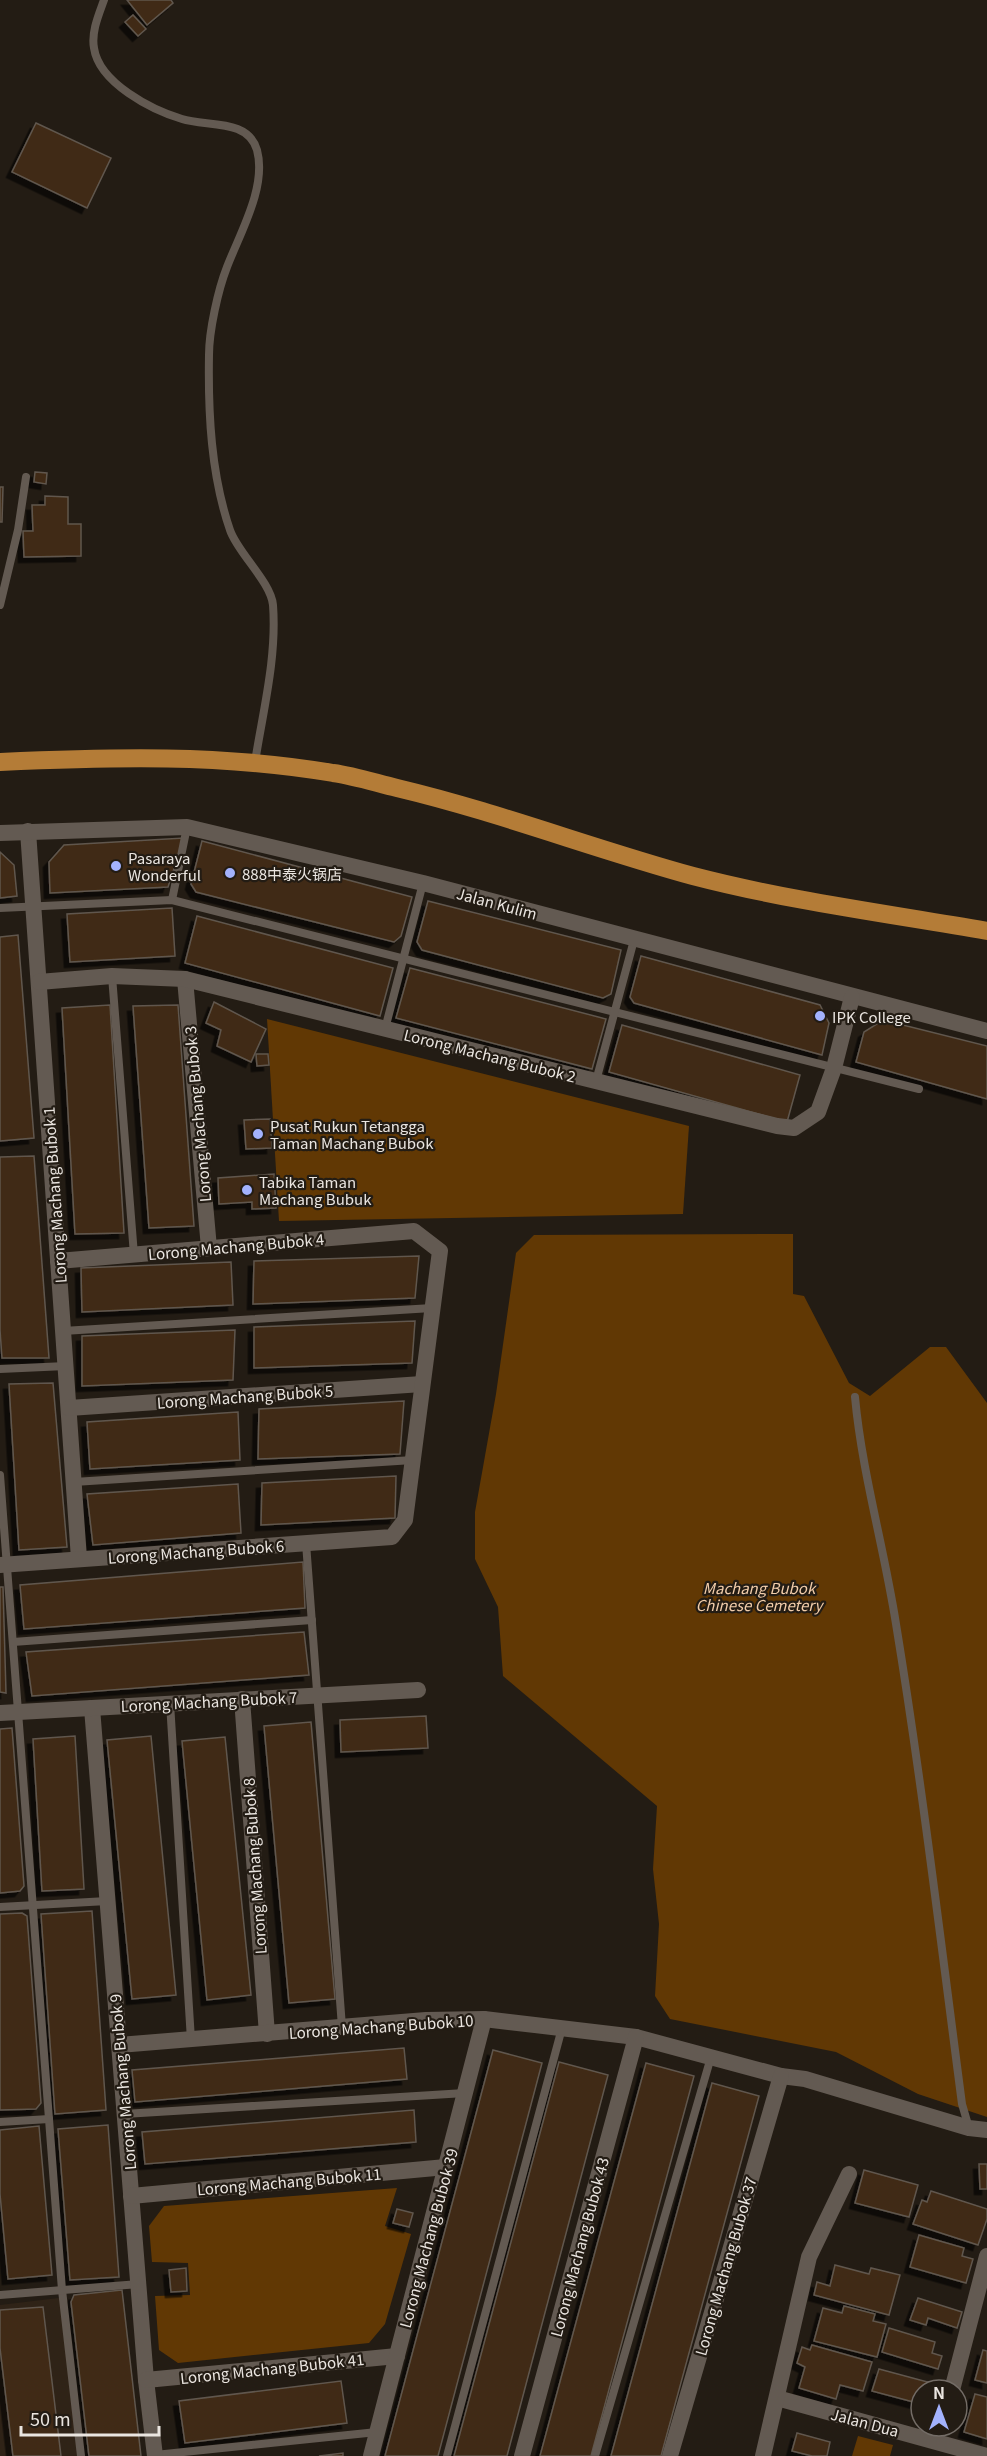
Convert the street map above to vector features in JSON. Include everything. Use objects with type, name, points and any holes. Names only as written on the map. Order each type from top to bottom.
[{"type":"main road","points":[[0,762],[167,757],[255,762],[336,773],[469,806],[623,856],[696,876],[987,931]]},
{"type":"street","name":"Jalan Kulim","points":[[0,833],[187,826],[423,883],[987,1031]]},
{"type":"street","name":"Lorong Machang Bubok 1","points":[[28,831],[79,1559]]},
{"type":"street","name":"Lorong Machang Bubok 2","points":[[39,982],[112,976],[185,979],[777,1126],[794,1128],[818,1112],[834,1068],[852,997]]},
{"type":"street","name":"Lorong Machang Bubok 3","points":[[185,979],[209,1248]]},
{"type":"street","name":"Lorong Machang Bubok 4","points":[[58,1261],[414,1231],[440,1251],[432,1308]]},
{"type":"street","points":[[413,1460],[432,1308]]},
{"type":"street","name":"Lorong Machang Bubok 5","points":[[69,1408],[422,1384]]},
{"type":"street","name":"Lorong Machang Bubok 6","points":[[3,1564],[392,1537],[405,1520],[413,1460]]},
{"type":"street","name":"Lorong Machang Bubok 7","points":[[0,1713],[418,1690]]},
{"type":"street","name":"Lorong Machang Bubok 8","points":[[242,1699],[267,2034]]},
{"type":"street","name":"Lorong Machang Bubok 9","points":[[92,1708],[146,2380],[155,2456]]},
{"type":"street","name":"Lorong Machang Bubok 10","points":[[119,2045],[426,2020],[484,2019],[636,2037],[781,2076],[805,2079],[969,2128],[987,2130]]},
{"type":"street","name":"Lorong Machang Bubok 39","points":[[371,2456],[484,2019]]},
{"type":"street","name":"Lorong Machang Bubok 43","points":[[522,2456],[636,2037]]},
{"type":"street","name":"Lorong Machang Bubok 37","points":[[670,2456],[781,2076]]},
{"type":"street","name":"Lorong Machang Bubok 11","points":[[131,2196],[446,2167]]},
{"type":"street","points":[[763,2456],[809,2257],[849,2174]]},
{"type":"street","points":[[955,2378],[987,2256]]},
{"type":"street","name":"Lorong Machang Bubok 41","points":[[146,2380],[397,2356]]},
{"type":"street","name":"Jalan Dua","points":[[777,2398],[909,2427]]},
{"type":"street","name":"Jalan Dua","points":[[949,2438],[987,2456]]},
{"type":"lane","points":[[104,0],[95,29],[94,49],[102,68],[112,79],[144,105],[184,120],[238,128],[251,138],[257,150],[258,182],[245,228],[227,268],[209,348],[208,404],[219,483],[230,532],[273,602],[270,672],[255,762]]},
{"type":"lane","points":[[0,605],[18,530],[26,477]]},
{"type":"lane","points":[[172,900],[187,826]]},
{"type":"lane","points":[[385,1029],[423,883]]},
{"type":"lane","points":[[0,908],[172,900],[920,1089]]},
{"type":"lane","points":[[596,1081],[634,940]]},
{"type":"lane","points":[[112,976],[134,1255]]},
{"type":"lane","points":[[63,1331],[432,1308]]},
{"type":"lane","points":[[0,1369],[66,1366]]},
{"type":"lane","points":[[855,1396],[860,1449],[883,1546],[913,1729],[962,2104],[969,2128]]},
{"type":"lane","points":[[74,1482],[413,1460]]},
{"type":"lane","points":[[0,1475],[3,1564],[13,1642],[62,2290],[81,2456]]},
{"type":"lane","points":[[306,1543],[342,2027]]},
{"type":"lane","points":[[13,1642],[312,1620]]},
{"type":"lane","points":[[170,1703],[191,2040]]},
{"type":"lane","points":[[0,1907],[107,1900]]},
{"type":"lane","points":[[447,2456],[562,2027]]},
{"type":"lane","points":[[595,2456],[711,2057]]},
{"type":"lane","points":[[124,2114],[466,2093]]},
{"type":"lane","points":[[0,2122],[48,2119]]},
{"type":"lane","points":[[0,2295],[138,2284]]},
{"type":"lane","points":[[155,2456],[377,2432]]},
{"type":"shaded area","points":[[67,2297],[87,2456],[0,2456],[0,2305]]},
{"type":"green space","points":[[267,1019],[689,1126],[683,1214],[279,1221]]},
{"type":"green space","name":"Machang Bubok Chinese Cemetery","points":[[793,1234],[793,1294],[804,1296],[849,1383],[870,1396],[930,1347],[946,1347],[987,1403],[987,2117],[918,2094],[836,2052],[670,2019],[655,1996],[659,1924],[653,1869],[657,1806],[503,1676],[498,1607],[475,1559],[475,1512],[496,1394],[516,1253],[534,1235]]},
{"type":"green space","points":[[397,2188],[385,2226],[411,2234],[385,2324],[369,2343],[178,2363],[159,2350],[155,2296],[190,2295],[188,2263],[152,2262],[149,2226],[164,2206]]},
{"type":"green space","points":[[858,2436],[893,2445],[890,2456],[852,2456]]},
{"type":"building","points":[[127,0],[171,0],[173,3],[147,25]]},
{"type":"building","points":[[133,15],[146,29],[138,36],[125,22]]},
{"type":"building","points":[[36,123],[111,158],[87,208],[12,172]]},
{"type":"building","points":[[35,472],[47,473],[46,484],[34,482]]},
{"type":"building","points":[[0,487],[3,487],[2,522],[0,522]]},
{"type":"building","points":[[45,496],[68,497],[68,524],[81,524],[81,556],[24,557],[23,531],[33,531],[32,505],[45,505]]},
{"type":"building","points":[[184,838],[168,887],[50,893],[49,862],[64,845]]},
{"type":"building","points":[[202,841],[412,897],[401,936],[394,942],[196,892],[191,884]]},
{"type":"building","points":[[0,852],[14,865],[17,896],[0,898]]},
{"type":"building","points":[[428,901],[621,950],[611,994],[603,998],[422,950],[417,942]]},
{"type":"building","points":[[172,908],[175,956],[70,962],[67,914]]},
{"type":"building","points":[[197,916],[393,968],[380,1016],[185,963]]},
{"type":"building","points":[[18,935],[34,1138],[0,1141],[0,937]]},
{"type":"building","points":[[641,956],[820,1005],[829,1023],[822,1055],[634,1003],[630,997]]},
{"type":"building","points":[[410,968],[606,1019],[592,1069],[396,1018]]},
{"type":"building","points":[[214,1002],[266,1029],[251,1062],[217,1046],[221,1030],[206,1023]]},
{"type":"building","points":[[110,1005],[124,1233],[75,1234],[62,1008]]},
{"type":"building","points":[[178,1005],[194,1226],[149,1228],[133,1006]]},
{"type":"building","points":[[883,1020],[987,1046],[987,1099],[856,1062],[864,1032]]},
{"type":"building","points":[[622,1025],[800,1075],[787,1122],[609,1072]]},
{"type":"building","points":[[256,1054],[268,1054],[269,1065],[257,1066]]},
{"type":"building","name":"Pusat Rukun Tetangga Taman Machang Bubok","points":[[270,1119],[272,1148],[246,1149],[244,1120]]},
{"type":"building","points":[[34,1156],[49,1358],[2,1358],[0,1157]]},
{"type":"building","name":"Tabika Taman Machang Bubuk","points":[[274,1174],[276,1208],[252,1209],[252,1202],[219,1204],[218,1178]]},
{"type":"building","points":[[419,1256],[415,1298],[253,1304],[254,1261]]},
{"type":"building","points":[[231,1262],[233,1305],[82,1312],[81,1268]]},
{"type":"building","points":[[415,1321],[412,1363],[254,1368],[254,1327]]},
{"type":"building","points":[[235,1330],[233,1380],[82,1386],[82,1336]]},
{"type":"building","points":[[53,1383],[67,1547],[19,1550],[9,1384]]},
{"type":"building","points":[[404,1401],[400,1454],[258,1459],[259,1409]]},
{"type":"building","points":[[238,1412],[240,1460],[90,1469],[87,1422]]},
{"type":"building","points":[[396,1476],[395,1518],[261,1525],[262,1483]]},
{"type":"building","points":[[238,1484],[241,1533],[93,1545],[87,1494]]},
{"type":"building","points":[[303,1562],[305,1608],[24,1629],[20,1585]]},
{"type":"building","points":[[0,1587],[3,1587],[6,1693],[0,1692]]},
{"type":"building","points":[[304,1632],[309,1675],[32,1696],[26,1652]]},
{"type":"building","points":[[426,1716],[428,1748],[341,1752],[340,1720]]},
{"type":"building","points":[[311,1722],[335,1999],[289,2003],[264,1726]]},
{"type":"building","points":[[12,1728],[24,1886],[20,1891],[0,1893],[0,1729]]},
{"type":"building","points":[[75,1736],[84,1889],[42,1891],[33,1739]]},
{"type":"building","points":[[151,1736],[176,1995],[132,1999],[107,1740]]},
{"type":"building","points":[[225,1737],[251,1995],[207,2000],[182,1741]]},
{"type":"building","points":[[92,1911],[106,2110],[55,2114],[41,1914]]},
{"type":"building","points":[[22,1913],[27,1916],[41,2103],[36,2109],[0,2110],[0,1914]]},
{"type":"building","points":[[404,2048],[407,2079],[135,2102],[132,2070]]},
{"type":"building","points":[[493,2050],[542,2063],[438,2456],[385,2456]]},
{"type":"building","points":[[559,2062],[608,2075],[507,2456],[454,2456]]},
{"type":"building","points":[[646,2063],[694,2076],[591,2456],[540,2456]]},
{"type":"building","points":[[712,2083],[759,2096],[661,2456],[611,2456]]},
{"type":"building","points":[[414,2110],[416,2142],[145,2164],[142,2132]]},
{"type":"building","points":[[108,2125],[119,2277],[70,2280],[58,2129]]},
{"type":"building","points":[[39,2126],[52,2275],[8,2279],[0,2194],[0,2130]]},
{"type":"building","points":[[979,2164],[987,2164],[987,2189],[980,2189]]},
{"type":"building","points":[[864,2170],[918,2185],[909,2217],[855,2203]]},
{"type":"building","points":[[931,2191],[987,2209],[987,2219],[978,2245],[913,2224],[922,2200],[927,2202]]},
{"type":"building","points":[[397,2209],[413,2213],[409,2227],[393,2223]]},
{"type":"building","points":[[919,2235],[964,2248],[962,2256],[973,2259],[966,2283],[910,2267]]},
{"type":"building","points":[[835,2265],[869,2274],[871,2268],[900,2275],[889,2315],[814,2295],[817,2282],[830,2286]]},
{"type":"building","points":[[186,2268],[187,2291],[171,2292],[169,2270]]},
{"type":"building","points":[[122,2290],[141,2456],[89,2456],[71,2302],[74,2295]]},
{"type":"building","points":[[918,2298],[962,2312],[957,2328],[928,2318],[926,2325],[910,2320]]},
{"type":"building","points":[[844,2306],[875,2314],[873,2321],[886,2324],[877,2357],[814,2341],[823,2308],[842,2313]]},
{"type":"building","points":[[43,2307],[61,2456],[13,2456],[0,2348],[0,2310]]},
{"type":"building","points":[[889,2328],[935,2342],[932,2353],[942,2356],[938,2369],[882,2352]]},
{"type":"building","points":[[812,2345],[872,2362],[863,2391],[840,2385],[836,2399],[799,2388],[805,2367],[797,2363],[802,2347],[810,2350]]},
{"type":"building","points":[[983,2350],[987,2351],[987,2383],[975,2380]]},
{"type":"building","points":[[879,2369],[913,2378],[909,2378],[909,2401],[872,2391]]},
{"type":"building","points":[[341,2381],[347,2423],[185,2443],[179,2401]]},
{"type":"building","points":[[975,2394],[987,2397],[987,2439],[969,2434],[969,2415]]},
{"type":"building","points":[[797,2433],[830,2442],[827,2456],[812,2456],[792,2451]]},
{"type":"building","points":[[343,2453],[343,2456],[319,2456]]},
{"type":"place","name":"Pasaraya Wonderful","points":[[116,866]]},
{"type":"place","name":"888中泰火锅店","points":[[230,873]]},
{"type":"place","name":"IPK College","points":[[820,1016]]},
{"type":"place","name":"Pusat Rukun Tetangga Taman Machang Bubok","points":[[258,1134]]},
{"type":"place","name":"Tabika Taman Machang Bubuk","points":[[247,1190]]}]
